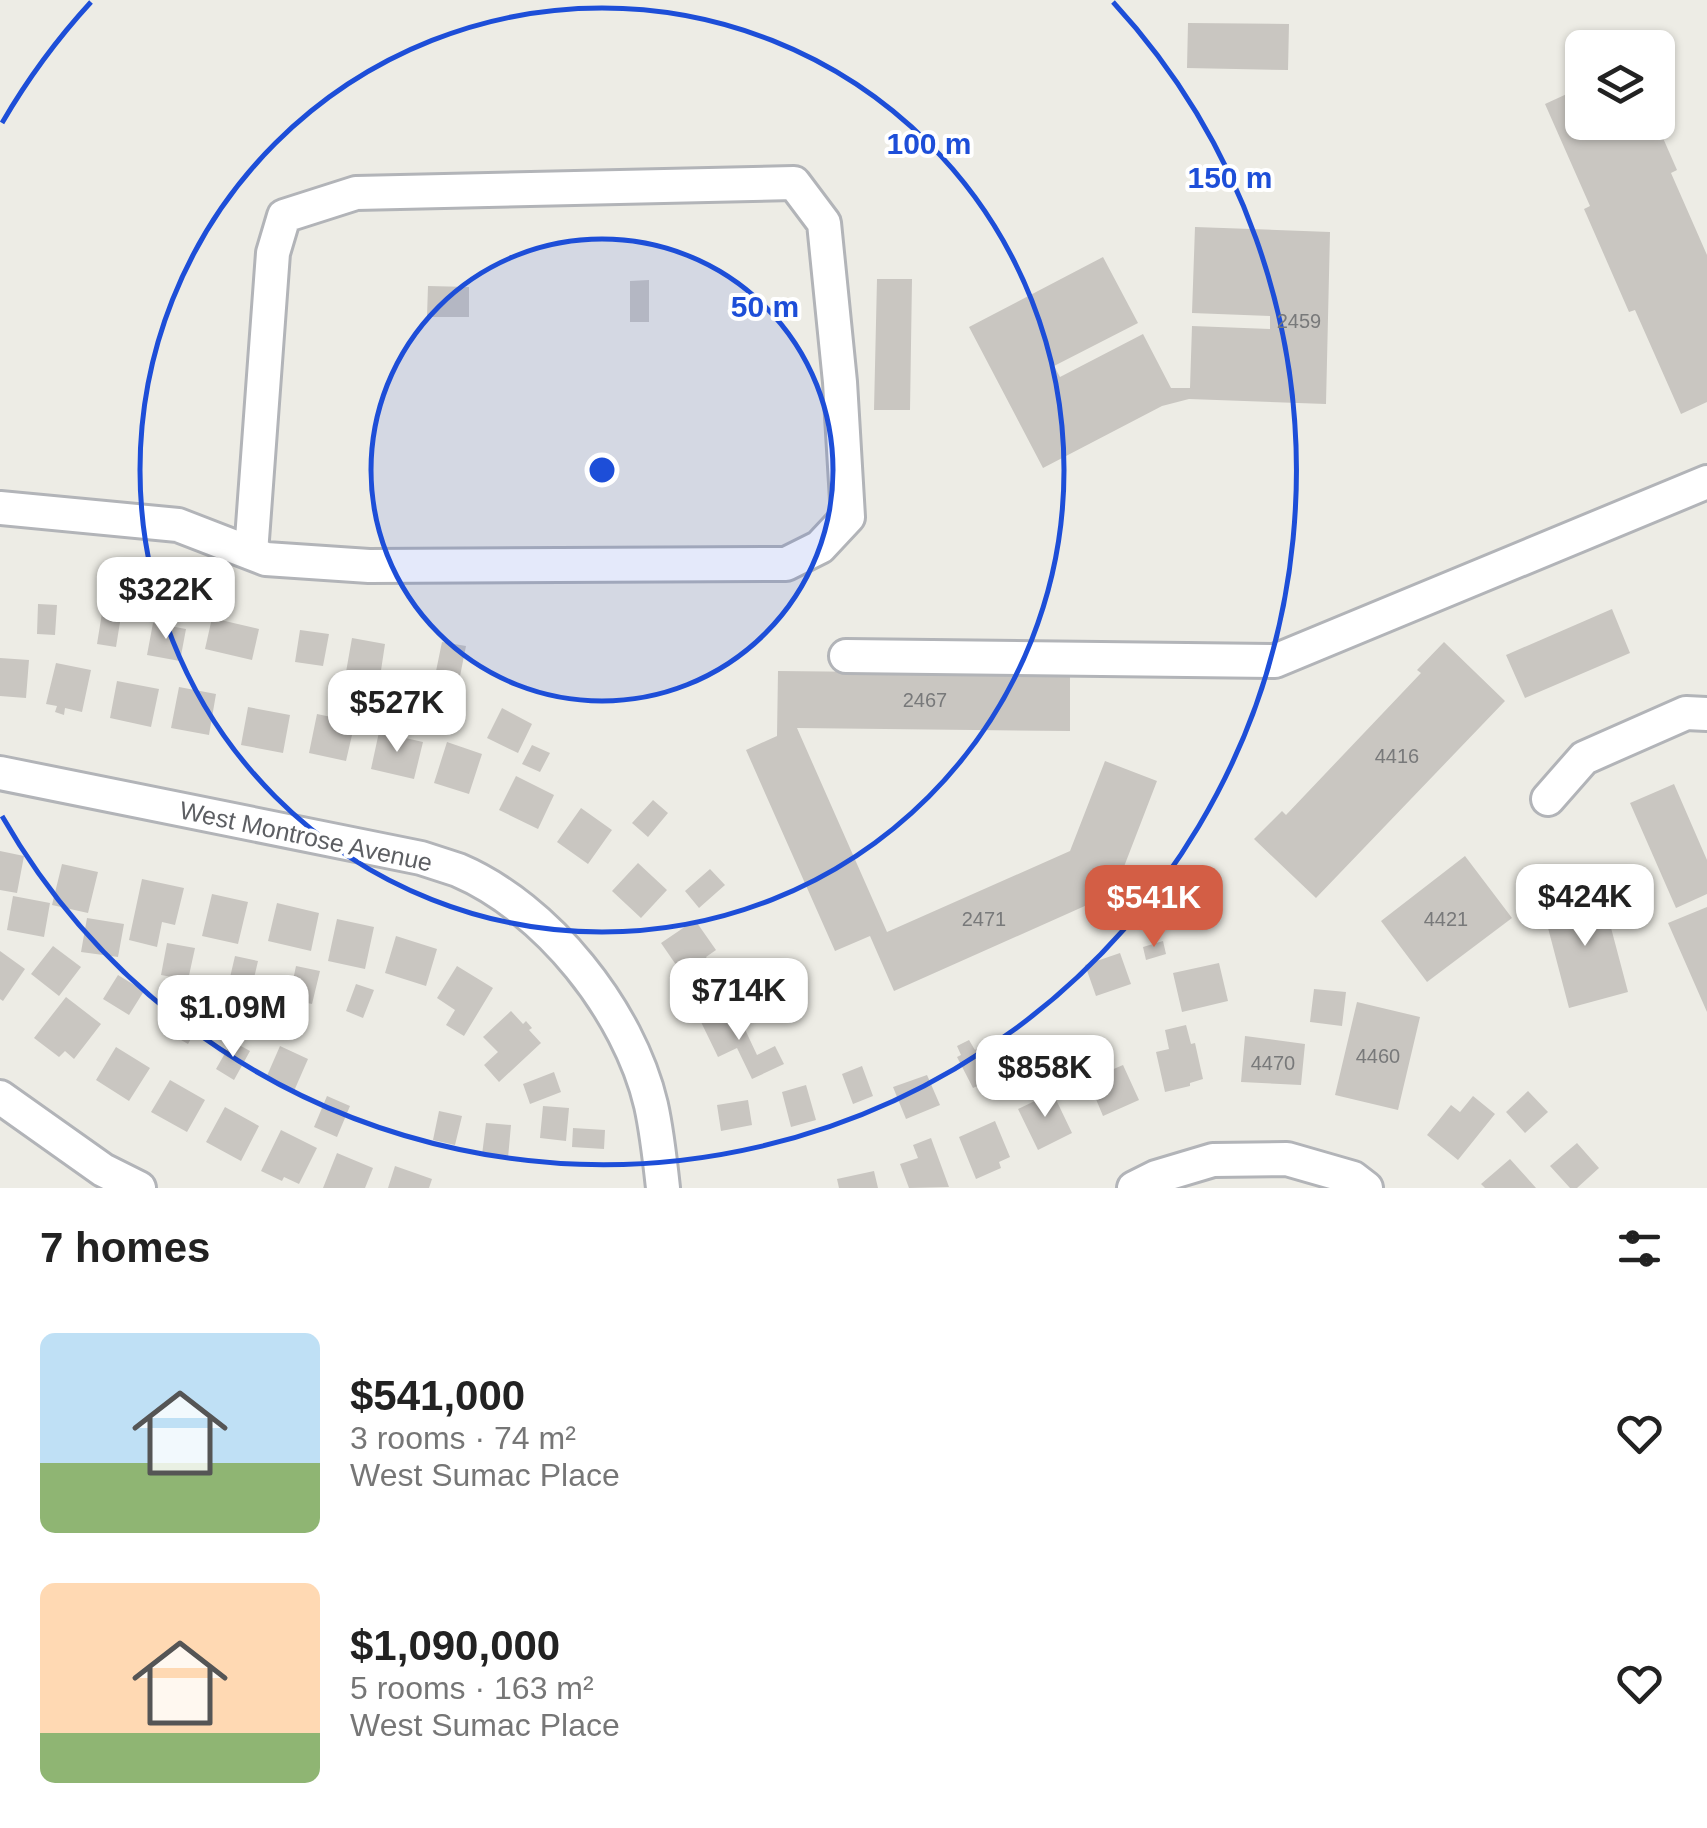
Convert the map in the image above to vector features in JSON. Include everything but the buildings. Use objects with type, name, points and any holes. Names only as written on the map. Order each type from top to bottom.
[{"type":"street","points":[[0,508],[178,525],[266,559],[369,566],[786,564],[820,547],[848,516],[824,223],[794,183],[356,193],[284,216],[273,253],[251,553]]},
{"type":"street","points":[[846,656],[1275,661],[1707,482]]},
{"type":"street","points":[[1548,799],[1584,758],[1686,713],[1707,714]]},
{"type":"street","name":"West Montrose Avenue","points":[[0,773],[422,858],[460,871],[496,892],[554,937],[580,965],[622,1030],[650,1101],[663,1188]]},
{"type":"street","points":[[0,1098],[102,1170],[138,1188]]},
{"type":"street","points":[[1134,1188],[1214,1160],[1288,1159],[1353,1178],[1366,1188]]}]
